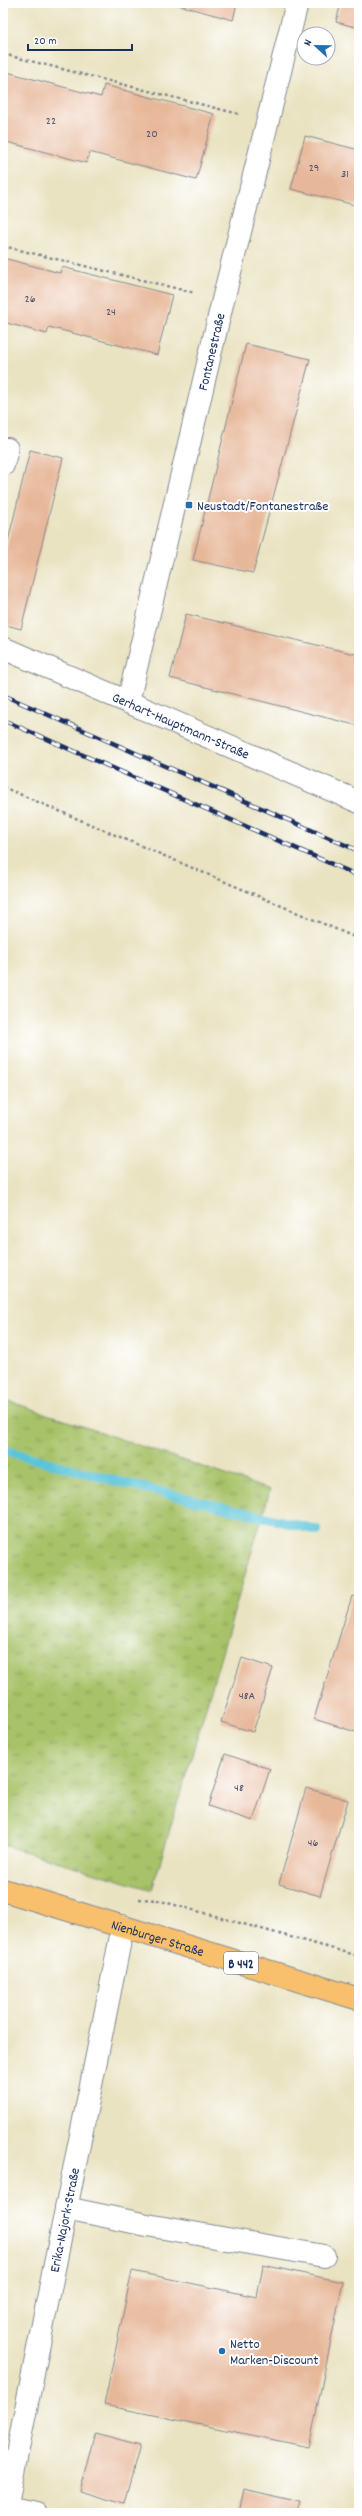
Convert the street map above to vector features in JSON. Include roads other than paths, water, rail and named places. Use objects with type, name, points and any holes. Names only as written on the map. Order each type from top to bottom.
[{"type":"main road","name":"Nienburger Straße","points":[[3,1890],[359,1999]]},
{"type":"street","name":"Fontanestraße","points":[[128,702],[223,300],[297,3]]},
{"type":"street","name":"Gerhart-Hauptmann-Straße","points":[[3,648],[359,802]]},
{"type":"street","name":"Erika-Najork-Straße","points":[[5,2510],[122,1926]]},
{"type":"street","points":[[66,2208],[147,2225],[324,2256]]},
{"type":"street","points":[[5,2510],[36,2513]]},
{"type":"waterway","points":[[3,1450],[112,1480],[317,1530]]},
{"type":"railway","points":[[3,695],[359,851]]},
{"type":"railway","points":[[3,720],[359,876]]},
{"type":"place","name":"Neustadt/Fontanestraße","points":[[189,505]]},
{"type":"place","name":"Netto Marken-Discount","points":[[222,2351]]}]
